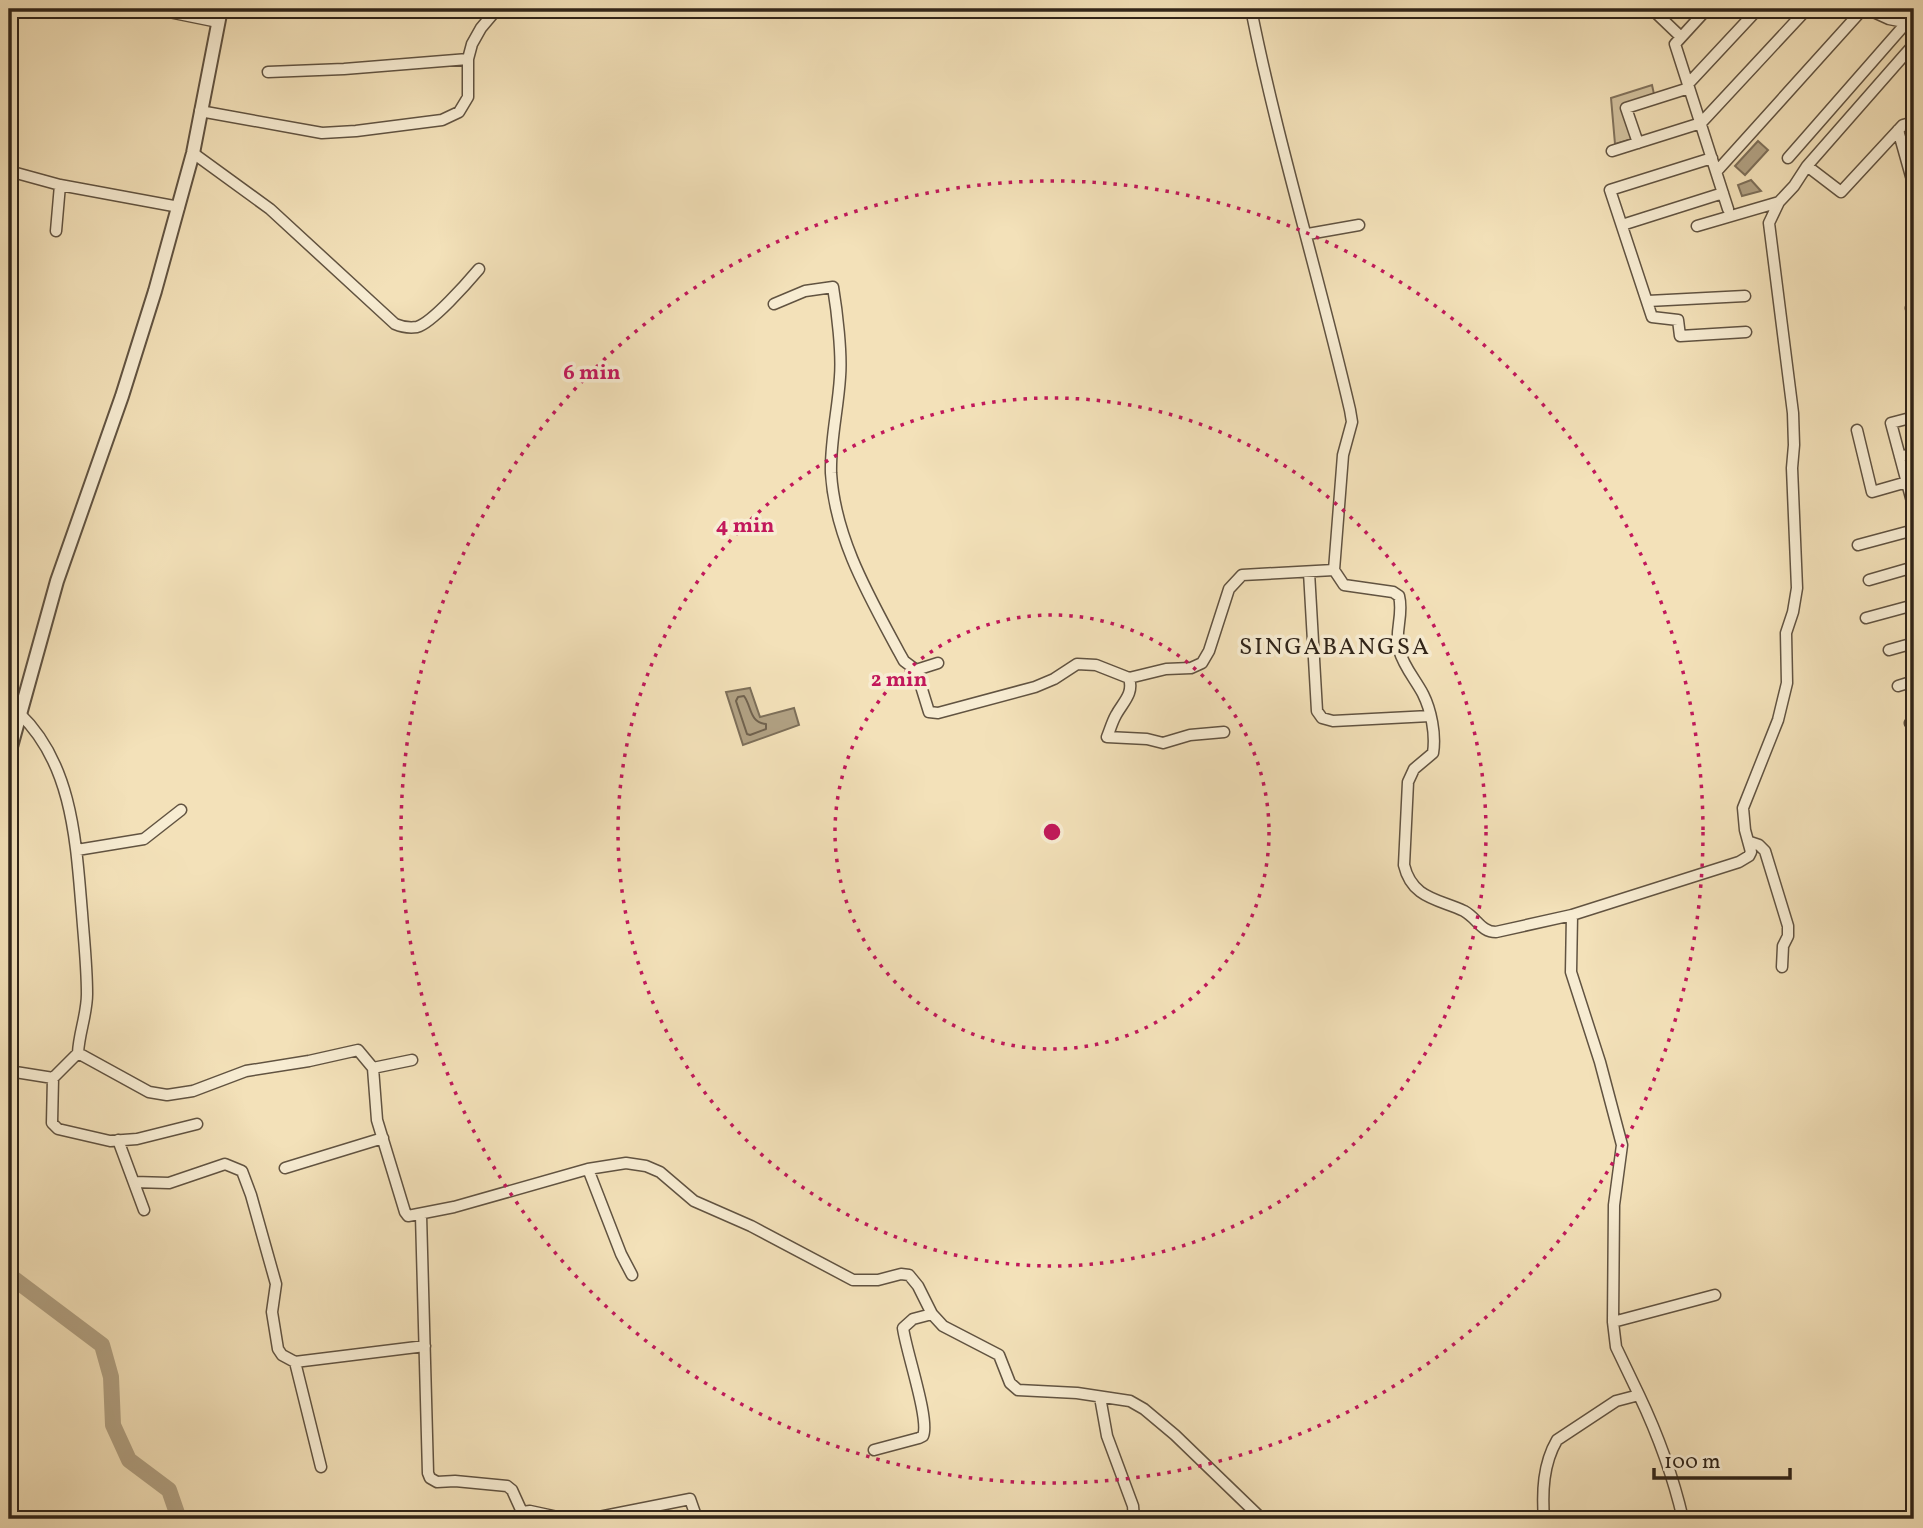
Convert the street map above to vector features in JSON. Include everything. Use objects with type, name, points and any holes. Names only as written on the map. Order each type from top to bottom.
[{"type":"street","points":[[154,9],[218,22]]},
{"type":"street","points":[[9,754],[57,581],[122,396],[155,291],[192,153],[221,9]]},
{"type":"street","points":[[200,111],[322,133],[442,120],[458,112],[468,97],[468,59],[481,28],[497,9]]},
{"type":"street","points":[[1251,9],[1264,74],[1326,305],[1352,422],[1343,455],[1334,570],[1344,585],[1393,592],[1399,596],[1402,611],[1397,640],[1399,650],[1423,693],[1433,729],[1433,753],[1414,769],[1408,782],[1404,865],[1411,881],[1432,900],[1463,911],[1488,932],[1572,915],[1739,862],[1749,856],[1750,842],[1745,830],[1743,808],[1778,720],[1787,683],[1786,633],[1797,588],[1792,468],[1793,413],[1769,223],[1779,202],[1807,166],[1914,44]]},
{"type":"street","points":[[1707,9],[1675,44],[1728,209]]},
{"type":"street","points":[[1638,143],[1626,108],[1689,86],[1758,9]]},
{"type":"street","points":[[1612,151],[1701,123],[1807,9]]},
{"type":"street","points":[[1717,171],[1865,9],[1889,19],[1911,23]]},
{"type":"street","points":[[1889,9],[1911,23]]},
{"type":"street","points":[[1788,158],[1911,23],[1913,9]]},
{"type":"street","points":[[1657,14],[1681,37]]},
{"type":"street","points":[[268,72],[468,59]]},
{"type":"street","points":[[1807,166],[1841,192],[1914,113]]},
{"type":"street","points":[[1900,128],[1914,122]]},
{"type":"street","points":[[1900,128],[1914,187]]},
{"type":"street","points":[[192,153],[270,209],[395,324],[421,326],[461,290],[479,269]]},
{"type":"street","points":[[1712,158],[1610,190],[1653,317],[1678,320],[1680,336],[1746,332]]},
{"type":"street","points":[[9,170],[60,185],[179,206]]},
{"type":"street","points":[[56,231],[60,185]]},
{"type":"street","points":[[1622,225],[1723,193]]},
{"type":"street","points":[[1697,226],[1779,202]]},
{"type":"street","points":[[1307,234],[1359,225]]},
{"type":"street","points":[[774,304],[805,291],[833,287],[841,376],[833,422],[831,474],[838,517],[864,588],[904,661],[916,670],[929,712],[934,714],[1035,687],[1054,679],[1077,664],[1096,665],[1129,678],[1166,669],[1191,668],[1202,663],[1209,651],[1229,589],[1242,575],[1334,570]]},
{"type":"street","points":[[1648,301],[1745,296]]},
{"type":"street","points":[[1914,307],[1911,308],[1914,319]]},
{"type":"street","points":[[1914,416],[1891,423],[1912,493],[1914,509]]},
{"type":"street","points":[[1857,430],[1872,492],[1907,482]]},
{"type":"street","points":[[1900,457],[1914,453]]},
{"type":"street","points":[[1858,545],[1914,530]]},
{"type":"street","points":[[1869,579],[1914,568]]},
{"type":"street","points":[[1309,572],[1317,711],[1322,718],[1333,721],[1430,716]]},
{"type":"street","points":[[1866,618],[1914,605]]},
{"type":"street","points":[[1889,650],[1914,643]]},
{"type":"street","points":[[916,670],[938,663]]},
{"type":"street","points":[[1129,678],[1131,684],[1128,700],[1117,713],[1107,737],[1147,739],[1163,743],[1191,735],[1224,732]]},
{"type":"street","points":[[1898,686],[1914,681]]},
{"type":"street","points":[[19,713],[36,729],[47,746],[63,783],[77,850],[87,996],[78,1053],[53,1078],[52,1123],[58,1129],[110,1141],[137,1139],[197,1124]]},
{"type":"street","points":[[77,850],[144,839],[181,810]]},
{"type":"street","points":[[1750,842],[1765,851],[1788,926],[1782,967]]},
{"type":"street","points":[[1572,915],[1572,972],[1622,1145],[1614,1205],[1613,1322],[1616,1347],[1661,1444],[1683,1519]]},
{"type":"street","points":[[78,1053],[149,1092],[167,1095],[193,1091],[246,1070],[309,1061],[358,1050],[373,1068],[377,1121],[405,1212],[413,1217],[588,1169],[626,1163],[654,1169],[694,1201],[751,1226],[853,1280],[878,1280],[901,1274],[909,1275],[918,1286],[932,1314],[949,1330],[999,1355],[1010,1383],[1018,1390],[1100,1396],[1130,1401],[1144,1409],[1175,1435],[1262,1519]]},
{"type":"street","points":[[373,1068],[412,1060]]},
{"type":"street","points":[[9,1071],[53,1078]]},
{"type":"street","points":[[285,1168],[383,1138]]},
{"type":"street","points":[[118,1140],[144,1210]]},
{"type":"street","points":[[134,1182],[169,1183],[226,1164],[242,1171],[276,1284],[272,1312],[278,1349],[282,1355],[295,1362],[425,1346]]},
{"type":"street","points":[[588,1169],[621,1254],[632,1275]]},
{"type":"street","points":[[421,1215],[427,1466],[430,1478],[437,1482],[454,1480],[507,1486],[512,1490],[520,1516],[530,1511],[567,1519]]},
{"type":"street","points":[[1613,1322],[1716,1295]]},
{"type":"street","points":[[874,1450],[919,1438],[926,1430],[906,1352],[903,1328],[913,1319],[932,1314]]},
{"type":"street","points":[[295,1362],[321,1467]]},
{"type":"street","points":[[1544,1519],[1542,1488],[1557,1440],[1616,1401],[1639,1395]]},
{"type":"street","points":[[1100,1396],[1107,1436],[1133,1506],[1134,1519]]},
{"type":"street","points":[[589,1519],[660,1506],[684,1498],[690,1499],[697,1519]]},
{"type":"shaded area","points":[[1652,85],[1654,94],[1622,105],[1632,139],[1615,144],[1611,98]]},
{"type":"water","points":[[1758,141],[1768,150],[1745,175],[1735,166]]},
{"type":"water","points":[[1751,180],[1761,191],[1742,196],[1738,185]]},
{"type":"water","points":[[750,688],[760,717],[794,708],[799,725],[743,745],[726,692]]},
{"type":"waterway","points":[[9,1275],[102,1345],[111,1377],[113,1425],[129,1460],[169,1490],[179,1519]]},
{"type":"district","name":"SINGABANGSA","points":[[1335,646]]}]
